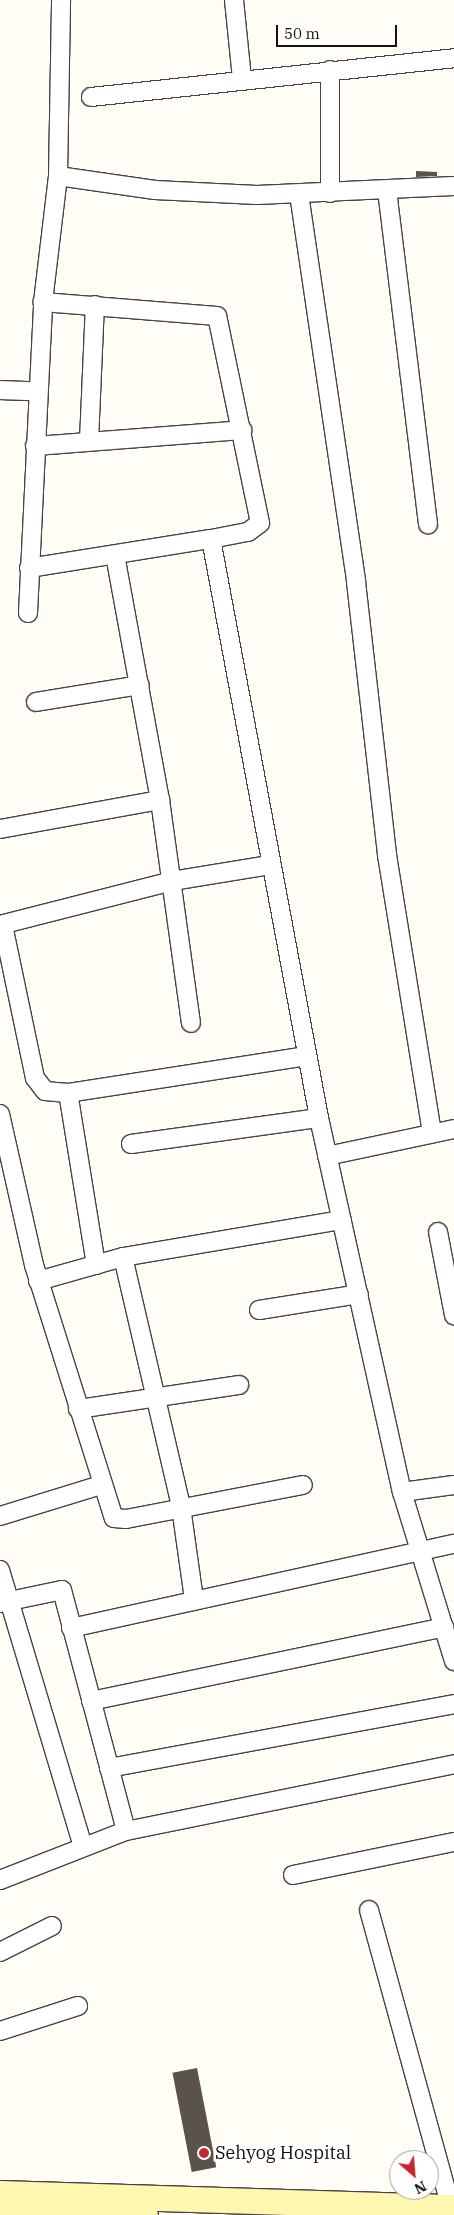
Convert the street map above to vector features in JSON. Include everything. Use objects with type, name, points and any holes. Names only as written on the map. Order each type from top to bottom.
[{"type":"street","points":[[28,613],[43,302],[58,176],[61,0]]},
{"type":"street","points":[[234,0],[242,79]]},
{"type":"street","points":[[91,97],[242,79],[454,58]]},
{"type":"street","points":[[330,70],[330,193]]},
{"type":"street","points":[[58,176],[164,190],[299,194],[454,186]]},
{"type":"street","points":[[387,190],[428,525]]},
{"type":"street","points":[[299,194],[356,582],[387,855],[432,1133]]},
{"type":"street","points":[[29,568],[248,532],[260,523],[218,316],[43,302]]},
{"type":"street","points":[[89,441],[95,306]]},
{"type":"street","points":[[0,390],[38,391]]},
{"type":"street","points":[[35,446],[242,430]]},
{"type":"street","points":[[211,539],[270,865],[327,1156],[402,1492],[449,1633],[454,1661]]},
{"type":"street","points":[[114,555],[140,685],[160,800],[191,1023]]},
{"type":"street","points":[[36,702],[140,685]]},
{"type":"street","points":[[0,829],[160,800]]},
{"type":"street","points":[[270,865],[172,881],[2,925],[35,1078],[45,1091],[68,1093],[306,1056]]},
{"type":"street","points":[[68,1093],[96,1265]]},
{"type":"street","points":[[0,1114],[38,1281],[110,1513],[118,1519],[303,1485]]},
{"type":"street","points":[[131,1144],[319,1118]]},
{"type":"street","points":[[327,1156],[454,1128]]},
{"type":"street","points":[[38,1281],[123,1257],[342,1220]]},
{"type":"street","points":[[438,1232],[454,1315]]},
{"type":"street","points":[[123,1257],[181,1507],[194,1599]]},
{"type":"street","points":[[259,1310],[359,1294]]},
{"type":"street","points":[[78,1409],[155,1396],[239,1385]]},
{"type":"street","points":[[0,1516],[101,1485]]},
{"type":"street","points":[[402,1492],[454,1485]]},
{"type":"street","points":[[71,1628],[420,1549],[454,1544]]},
{"type":"street","points":[[0,1570],[5,1602],[83,1847]]},
{"type":"street","points":[[5,1602],[62,1590],[126,1831]]},
{"type":"street","points":[[92,1702],[449,1633]]},
{"type":"street","points":[[110,1768],[454,1704]]},
{"type":"street","points":[[1,1876],[126,1831],[454,1764]]},
{"type":"street","points":[[293,1874],[454,1842]]},
{"type":"street","points":[[0,2193],[312,2209],[452,2207],[369,1910]]},
{"type":"street","points":[[0,1952],[52,1926]]},
{"type":"street","points":[[0,2031],[78,2006]]},
{"type":"street","points":[[0,2212],[145,2215]]},
{"type":"building","points":[[416,171],[437,172],[437,176],[416,177]]},
{"type":"building","points":[[197,2068],[216,2167],[192,2172],[172,2073]]},
{"type":"place","name":"Sehyog Hospital","points":[[204,2153]]}]
